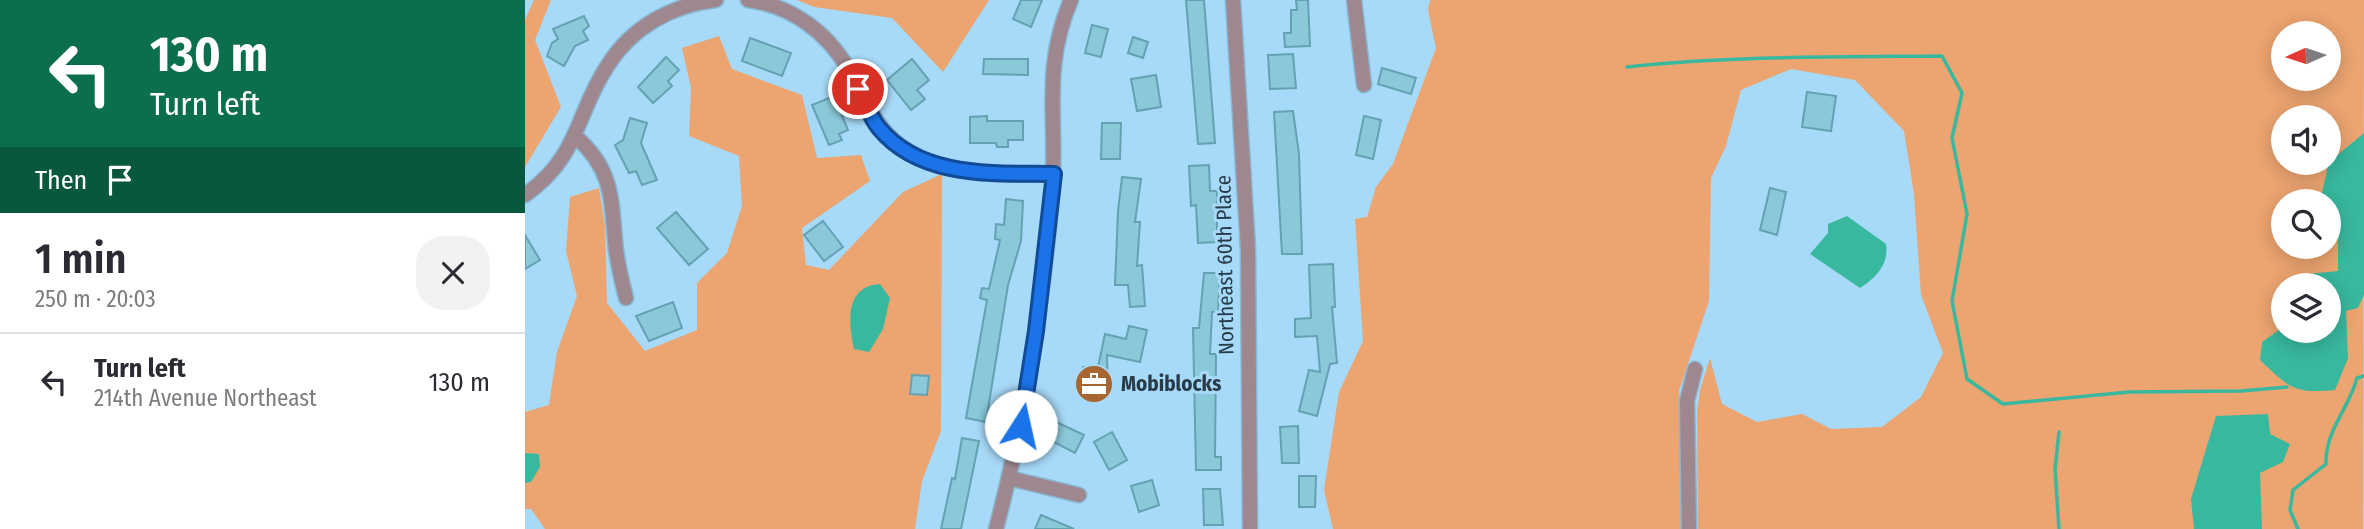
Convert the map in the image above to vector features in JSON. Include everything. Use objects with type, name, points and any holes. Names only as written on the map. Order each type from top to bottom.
[{"type":"street","points":[[525,195],[557,167],[576,137],[607,65],[643,26],[669,12],[716,0]]},
{"type":"street","points":[[748,0],[767,3],[792,13],[821,33],[848,68],[879,128],[904,149],[957,171],[1054,174]]},
{"type":"street","points":[[996,529],[1009,478],[1036,331],[1054,174],[1051,83],[1061,24],[1071,0]]},
{"type":"street","name":"Northeast 60th Place","points":[[1233,0],[1248,249],[1249,529]]},
{"type":"street","points":[[1355,0],[1364,85]]},
{"type":"street","points":[[576,137],[596,154],[612,193],[616,253],[625,298]]},
{"type":"street","points":[[1689,529],[1687,401],[1695,369]]},
{"type":"street","points":[[1009,478],[1079,495]]},
{"type":"shaded area","points":[[534,0],[551,0],[535,40],[561,107],[525,167],[525,20]]},
{"type":"shaded area","points":[[797,0],[989,0],[943,72],[892,18],[814,7]]},
{"type":"shaded area","points":[[1430,0],[2364,0],[2363,529],[1698,529],[1697,411],[1710,358],[1722,404],[1757,422],[1802,414],[1831,429],[1882,427],[1921,397],[1943,353],[1921,295],[1914,194],[1904,131],[1855,80],[1791,69],[1741,90],[1726,146],[1711,178],[1709,301],[1679,391],[1684,442],[1682,529],[1333,529],[1324,490],[1339,392],[1363,341],[1355,219],[1367,217],[1376,187],[1393,164],[1436,48],[1428,10]]},
{"type":"shaded area","points":[[719,36],[732,69],[802,95],[817,158],[861,155],[870,181],[802,228],[806,265],[829,270],[903,192],[942,174],[941,431],[922,481],[915,529],[545,529],[531,509],[525,509],[525,412],[549,405],[557,352],[577,296],[566,251],[570,197],[599,188],[605,226],[607,303],[645,351],[697,330],[697,283],[727,253],[742,206],[739,156],[689,136],[691,88],[682,48]]},
{"type":"shaded area","points":[[2364,133],[2364,295],[2358,308],[2346,311],[2348,358],[2335,390],[2301,390],[2286,383],[2260,360],[2262,342],[2271,336],[2271,343],[2341,343],[2341,273],[2318,273],[2338,271],[2338,259],[2341,259],[2341,189],[2323,189],[2326,175],[2341,175],[2341,152]]},
{"type":"shaded area","points":[[1847,216],[1886,244],[1884,264],[1872,279],[1860,288],[1810,254],[1828,233],[1828,224]]},
{"type":"shaded area","points":[[880,284],[890,298],[883,329],[869,352],[854,349],[850,317],[855,298],[860,291]]},
{"type":"shaded area","points":[[2268,414],[2270,434],[2290,444],[2283,462],[2260,473],[2262,529],[2194,529],[2191,499],[2216,416]]},
{"type":"shaded area","points":[[525,453],[539,454],[540,467],[531,482],[525,483]]},
{"type":"building","points":[[1021,0],[1042,0],[1031,27],[1013,19]]},
{"type":"building","points":[[1186,0],[1204,0],[1215,143],[1198,144]]},
{"type":"building","points":[[1296,0],[1308,0],[1310,46],[1285,47],[1284,33],[1291,33],[1291,10],[1297,10]]},
{"type":"building","points":[[584,16],[589,26],[583,31],[588,40],[575,46],[564,66],[547,56],[552,43],[558,39],[553,29]]},
{"type":"building","points":[[1092,25],[1108,29],[1101,57],[1085,53]]},
{"type":"building","points":[[1133,37],[1148,42],[1143,58],[1128,53]]},
{"type":"building","points":[[750,38],[791,53],[782,76],[742,61]]},
{"type":"building","points":[[1293,54],[1296,88],[1270,89],[1268,55]]},
{"type":"building","points":[[666,57],[679,70],[668,81],[672,86],[653,103],[638,87]]},
{"type":"building","points":[[912,59],[929,80],[917,90],[925,99],[911,110],[887,80]]},
{"type":"building","points":[[984,59],[1028,59],[1028,75],[983,74]]},
{"type":"building","points":[[1382,68],[1416,78],[1411,94],[1378,84]]},
{"type":"building","points":[[1156,75],[1161,107],[1137,111],[1131,79]]},
{"type":"building","points":[[1807,92],[1836,96],[1831,131],[1802,127]]},
{"type":"building","points":[[834,96],[848,130],[839,134],[842,140],[829,145],[812,105]]},
{"type":"building","points":[[1293,111],[1299,154],[1302,254],[1282,254],[1274,112]]},
{"type":"building","points":[[987,116],[987,121],[1023,121],[1023,140],[1008,140],[1008,147],[997,147],[996,143],[970,143],[970,117]]},
{"type":"building","points":[[1364,116],[1381,120],[1373,159],[1356,155]]},
{"type":"building","points":[[630,118],[647,123],[641,143],[657,180],[642,185],[636,171],[629,173],[615,145],[623,140]]},
{"type":"building","points":[[1102,123],[1121,123],[1120,159],[1101,159]]},
{"type":"building","points":[[1209,165],[1210,191],[1217,191],[1217,242],[1198,243],[1196,205],[1191,206],[1189,166]]},
{"type":"building","points":[[1122,177],[1141,179],[1135,222],[1140,222],[1137,266],[1142,265],[1145,306],[1130,307],[1128,285],[1115,285]]},
{"type":"building","points":[[1770,188],[1786,192],[1777,235],[1760,230]]},
{"type":"building","points":[[1006,199],[1023,201],[1021,241],[1008,285],[986,422],[966,418],[987,300],[980,298],[982,288],[989,289],[1000,240],[995,239],[996,224],[1004,225]]},
{"type":"building","points":[[676,212],[708,249],[689,265],[657,228]]},
{"type":"building","points":[[823,221],[843,247],[824,261],[804,235]]},
{"type":"building","points":[[525,235],[540,260],[525,269]]},
{"type":"building","points":[[1333,264],[1335,307],[1332,307],[1337,363],[1330,364],[1317,416],[1299,411],[1309,370],[1320,372],[1317,336],[1295,337],[1295,319],[1311,318],[1309,265]]},
{"type":"building","points":[[1204,273],[1220,273],[1218,312],[1212,312],[1210,354],[1216,354],[1215,457],[1221,457],[1221,470],[1196,470],[1193,328],[1199,328]]},
{"type":"building","points":[[673,302],[682,328],[649,341],[636,316]]},
{"type":"building","points":[[1129,326],[1147,330],[1140,362],[1107,355],[1108,397],[1084,398],[1083,367],[1098,367],[1105,334],[1126,339]]},
{"type":"building","points":[[912,375],[929,376],[927,395],[910,394]]},
{"type":"building","points":[[1050,419],[1084,435],[1075,453],[1042,436]]},
{"type":"building","points":[[1298,426],[1299,463],[1282,463],[1280,427]]},
{"type":"building","points":[[1112,432],[1127,460],[1109,470],[1094,442]]},
{"type":"building","points":[[962,438],[979,441],[961,529],[941,529],[952,478],[955,479]]},
{"type":"building","points":[[1299,476],[1316,476],[1315,507],[1299,507]]},
{"type":"building","points":[[1152,480],[1159,505],[1139,512],[1131,486]]},
{"type":"building","points":[[1203,489],[1220,489],[1223,525],[1204,525]]},
{"type":"building","points":[[1041,515],[1074,529],[1035,529]]},
{"type":"waterway","points":[[1627,67],[1745,59],[1942,56],[1962,93],[1952,138],[1967,214],[1952,301],[1967,379],[2003,404],[2129,392],[2241,391],[2287,387]]},
{"type":"waterway","points":[[2298,529],[2290,510],[2293,490],[2326,464],[2333,430],[2357,378],[2364,376]]},
{"type":"waterway","points":[[2059,432],[2055,469],[2059,529]]},
{"type":"place","name":"Mobiblocks","points":[[1094,384]]},
{"type":"route","points":[[858,89],[879,128],[904,149],[930,162],[957,171],[1054,174],[1047,248],[1021,426]]}]
